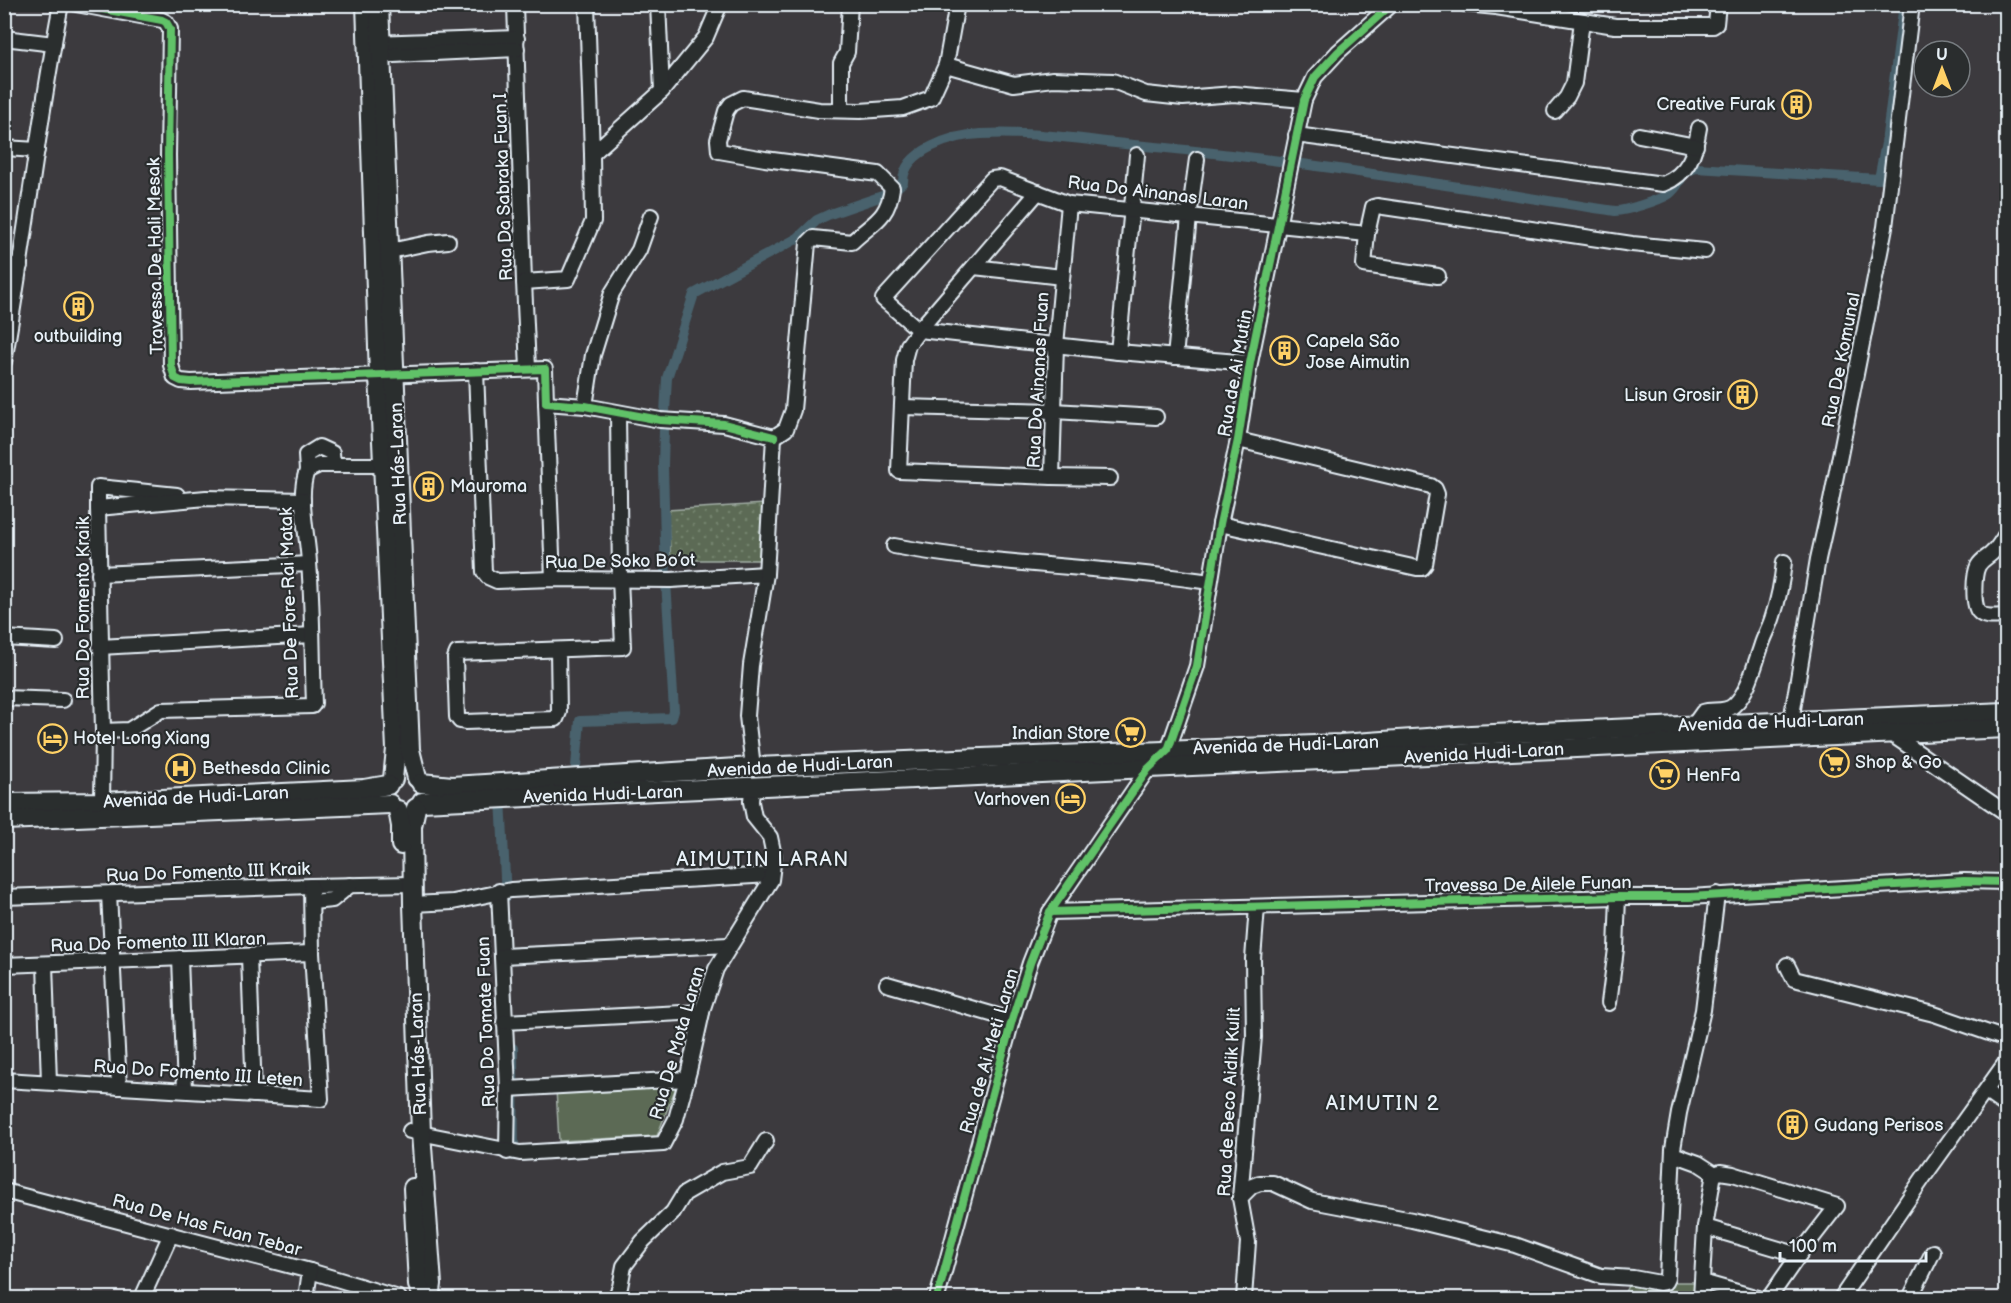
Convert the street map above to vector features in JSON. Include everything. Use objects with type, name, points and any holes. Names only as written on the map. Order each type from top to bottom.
[{"type":"main road","name":"Rua Hás-Laran","points":[[366,4],[375,49],[390,251],[387,374]]},
{"type":"main road","name":"Rua Hás-Laran","points":[[379,4],[375,49],[387,374],[396,749],[390,782]]},
{"type":"main road","name":"Rua Hás-Laran","points":[[389,473],[410,750],[419,781]]},
{"type":"main road","name":"Avenida de Hudi-Laran","points":[[419,781],[452,786],[753,767],[1340,744],[1483,735],[2007,712]]},
{"type":"main road","name":"Avenida Hudi-Laran","points":[[419,805],[2007,728]]},
{"type":"main road","points":[[4,820],[394,807],[404,812],[419,805],[424,789],[419,781],[405,774],[390,782],[386,795],[394,807]]},
{"type":"main road","name":"Avenida de Hudi-Laran","points":[[4,803],[102,802],[364,789],[390,782]]},
{"type":"main road","name":"Rua Hás-Laran","points":[[419,805],[412,826],[407,884],[413,904],[417,1285],[424,1299]]},
{"type":"main road","name":"Rua Hás-Laran","points":[[394,807],[401,826],[407,884],[416,1132],[432,1284],[430,1299]]},
{"type":"street","points":[[4,362],[10,294],[21,266],[32,150],[61,4]]},
{"type":"street","name":"Travessa De Hali Mesak","points":[[76,4],[162,20],[170,29],[168,155],[171,365],[175,378],[191,382],[387,374]]},
{"type":"street","name":"Rua Da Sabraka Fuan I","points":[[515,4],[528,368]]},
{"type":"street","points":[[524,282],[568,279],[593,221],[587,4]]},
{"type":"street","points":[[658,4],[662,91]]},
{"type":"street","points":[[592,154],[662,91],[706,37],[720,4]]},
{"type":"street","points":[[841,110],[841,63],[847,52],[850,4]]},
{"type":"street","points":[[546,403],[585,406],[665,420],[723,424],[774,437],[786,429],[793,410],[808,243],[813,238],[852,242],[885,214],[891,193],[878,174],[718,151],[718,140],[726,111],[731,104],[743,98],[819,110],[860,111],[903,108],[932,98],[946,65],[957,4]]},
{"type":"street","name":"Rua de Ai Mutin","points":[[1148,769],[1168,750],[1197,666],[1220,524],[1238,440],[1250,363],[1304,100],[1315,77],[1338,52],[1392,4]]},
{"type":"street","points":[[1465,4],[1615,26],[1713,26],[1716,24],[1718,4]]},
{"type":"street","name":"Rua De Komunal","points":[[1791,721],[1818,559],[1885,227],[1912,4]]},
{"type":"street","points":[[1556,111],[1574,83],[1582,21]]},
{"type":"street","points":[[4,38],[54,44]]},
{"type":"street","points":[[375,49],[517,43]]},
{"type":"street","points":[[946,65],[1014,84],[1053,79],[1113,81],[1146,94],[1184,98],[1234,94],[1304,100]]},
{"type":"street","points":[[1296,135],[1663,184],[1674,180],[1690,162],[1699,128]]},
{"type":"street","points":[[1639,135],[1696,146]]},
{"type":"street","points":[[4,148],[32,150]]},
{"type":"street","points":[[1118,352],[1137,155]]},
{"type":"street","points":[[1175,357],[1197,159]]},
{"type":"street","name":"Rua Do Ainanas Laran","points":[[919,330],[883,299],[992,179],[1000,178],[1069,204],[1367,234]]},
{"type":"street","name":"Rua Do Ainanas Fuan","points":[[1038,192],[908,345],[904,360],[899,471],[1052,477],[1056,345],[1069,204]]},
{"type":"street","points":[[1438,276],[1364,266],[1367,234],[1375,205],[1632,244],[1705,251]]},
{"type":"street","points":[[585,406],[593,356],[612,293],[639,250],[651,216]]},
{"type":"street","points":[[390,251],[448,241]]},
{"type":"street","points":[[4,264],[21,266]]},
{"type":"street","points":[[974,267],[1062,277]]},
{"type":"street","points":[[919,330],[1118,352],[1250,363]]},
{"type":"street","points":[[387,374],[545,369],[553,579]]},
{"type":"street","name":"Rua De Soko Bo’ot","points":[[476,371],[484,572],[488,577],[497,581],[666,579],[766,574]]},
{"type":"street","points":[[902,406],[1156,417]]},
{"type":"street","points":[[558,650],[559,712],[556,719],[465,722],[460,721],[457,717],[455,658],[457,653],[623,647],[618,413]]},
{"type":"street","points":[[753,767],[747,716],[751,665],[766,574],[774,437]]},
{"type":"street","points":[[1220,524],[1417,568],[1422,568],[1425,564],[1436,489],[1238,440]]},
{"type":"street","name":"Rua De Fore-Rai Matak","points":[[103,731],[129,730],[161,710],[309,707],[314,703],[309,564],[303,500],[303,484],[307,471],[319,465],[333,465],[389,473]]},
{"type":"street","points":[[1052,477],[1110,478]]},
{"type":"street","points":[[98,508],[98,487],[206,498]]},
{"type":"street","name":"Rua Do Fomento Kraik","points":[[102,802],[103,731],[98,508],[206,498],[303,500]]},
{"type":"street","points":[[2007,534],[1978,566],[1974,587],[1977,609],[1980,614],[1989,617],[2007,616]]},
{"type":"street","points":[[894,546],[969,558],[1166,575],[1210,582]]},
{"type":"street","points":[[1992,553],[2007,553]]},
{"type":"street","points":[[1692,726],[1703,712],[1726,710],[1737,703],[1754,671],[1761,645],[1773,619],[1785,562]]},
{"type":"street","points":[[99,574],[309,564]]},
{"type":"street","points":[[100,647],[312,634]]},
{"type":"street","points":[[4,638],[56,641]]},
{"type":"street","points":[[4,698],[63,700]]},
{"type":"street","points":[[1891,734],[2007,813]]},
{"type":"street","name":"Rua de Ai Meti Laran","points":[[937,1299],[1012,1020],[1030,963],[1050,912],[1148,769]]},
{"type":"street","name":"Rua De Mota Laran","points":[[416,1132],[513,1153],[663,1144],[676,1119],[702,1012],[716,969],[771,879],[774,856],[770,837],[754,817],[751,802],[752,788]]},
{"type":"street","points":[[413,904],[453,902],[505,890],[771,875]]},
{"type":"street","name":"Travessa De Ailele Funan","points":[[1050,912],[1689,897],[1964,881],[2007,882]]},
{"type":"street","name":"Rua Do Fomento III Kraik","points":[[4,897],[407,884]]},
{"type":"street","points":[[312,902],[332,900],[350,885]]},
{"type":"street","name":"Rua Do Fomento III Leten","points":[[4,1080],[321,1099],[312,953],[311,886]]},
{"type":"street","name":"Rua Do Tomate Fuan","points":[[505,890],[514,1089],[513,1153]]},
{"type":"street","points":[[110,894],[119,1087]]},
{"type":"street","points":[[1240,1198],[1252,1186],[1260,1183],[1273,1183],[1312,1201],[1412,1220],[1515,1245],[1601,1276],[1665,1282],[1673,1154],[1679,1113],[1703,1011],[1717,894]]},
{"type":"street","points":[[1610,1003],[1616,949],[1618,897]]},
{"type":"street","name":"Rua de Beco Aidik Kulit","points":[[1244,1299],[1248,1242],[1240,1198],[1254,1037],[1253,959],[1257,907]]},
{"type":"street","points":[[508,955],[729,945]]},
{"type":"street","name":"Rua Do Fomento III Klaran","points":[[4,965],[312,953]]},
{"type":"street","points":[[249,956],[254,1095]]},
{"type":"street","points":[[180,958],[185,1090]]},
{"type":"street","points":[[45,964],[49,1082]]},
{"type":"street","points":[[1787,964],[1794,979],[1934,1014],[2007,1039]]},
{"type":"street","points":[[886,984],[1012,1020]]},
{"type":"street","points":[[510,1021],[702,1012]]},
{"type":"street","points":[[1841,1299],[1923,1178],[2007,1062]]},
{"type":"street","points":[[514,1089],[687,1079]]},
{"type":"street","points":[[1986,1092],[2007,1106]]},
{"type":"street","points":[[615,1299],[624,1266],[643,1241],[673,1212],[684,1194],[722,1172],[750,1167],[766,1141]]},
{"type":"street","points":[[1673,1154],[1698,1163],[1715,1174]]},
{"type":"street","points":[[1715,1174],[1720,1172],[1733,1174],[1837,1206],[1769,1299]]},
{"type":"street","points":[[1701,1299],[1706,1227],[1715,1174]]},
{"type":"street","name":"Rua De Has Fuan Tebar","points":[[4,1191],[310,1270],[399,1299]]},
{"type":"street","points":[[1706,1227],[1799,1255]]},
{"type":"street","points":[[142,1299],[171,1234]]},
{"type":"street","points":[[1910,1299],[1933,1252]]},
{"type":"street","points":[[306,1299],[310,1270]]},
{"type":"street","points":[[1702,1282],[1758,1299]]},
{"type":"green space","points":[[765,504],[764,560],[671,560],[667,510]]},
{"type":"green space","points":[[678,1082],[657,1136],[559,1141],[556,1089]]},
{"type":"green space","points":[[1630,1282],[1702,1282],[1701,1298],[1622,1298]]},
{"type":"waterway","points":[[575,778],[580,721],[672,718],[674,711],[666,581],[664,430],[667,378],[694,294],[798,238],[817,220],[891,193],[903,182],[905,171],[911,161],[932,146],[957,137],[981,134],[1058,136],[1315,166],[1615,211],[1651,202],[1669,194],[1686,173],[1696,168],[1879,179],[1886,143],[1904,4]]},
{"type":"waterway","points":[[501,798],[506,897]]},
{"type":"waterway","points":[[512,1155],[514,1156],[513,1048]]},
{"type":"cycle path","points":[[76,4],[162,20],[170,29],[168,155],[171,365],[175,378],[191,382],[545,369],[546,403],[585,406],[660,420],[724,424],[774,437]]},
{"type":"cycle path","points":[[937,1298],[1012,1020],[1030,963],[1050,912],[1148,769],[1168,750],[1197,666],[1220,524],[1238,440],[1250,363],[1304,100],[1315,77],[1338,52],[1392,4]]},
{"type":"cycle path","points":[[1050,912],[1689,897],[1964,881],[2006,882]]},
{"type":"place","name":"Creative Furak","points":[[1796,104]]},
{"type":"place","name":"outbuilding","points":[[78,307]]},
{"type":"place","name":"Capela São Jose Aimutin","points":[[1285,351]]},
{"type":"place","name":"Lisun Grosir","points":[[1743,395]]},
{"type":"place","name":"Mauroma","points":[[429,486]]},
{"type":"place","name":"Indian Store","points":[[1131,733]]},
{"type":"place","name":"Hotel Long Xiang","points":[[52,738]]},
{"type":"place","name":"Shop & Go","points":[[1834,762]]},
{"type":"place","name":"Bethesda Clinic","points":[[181,768]]},
{"type":"place","name":"HenFa","points":[[1665,775]]},
{"type":"place","name":"Varhoven","points":[[1071,799]]},
{"type":"place","name":"Gudang Perisos","points":[[1793,1125]]},
{"type":"district","name":"AIMUTIN LARAN","points":[[763,859]]},
{"type":"district","name":"AIMUTIN 2","points":[[1383,1103]]}]
